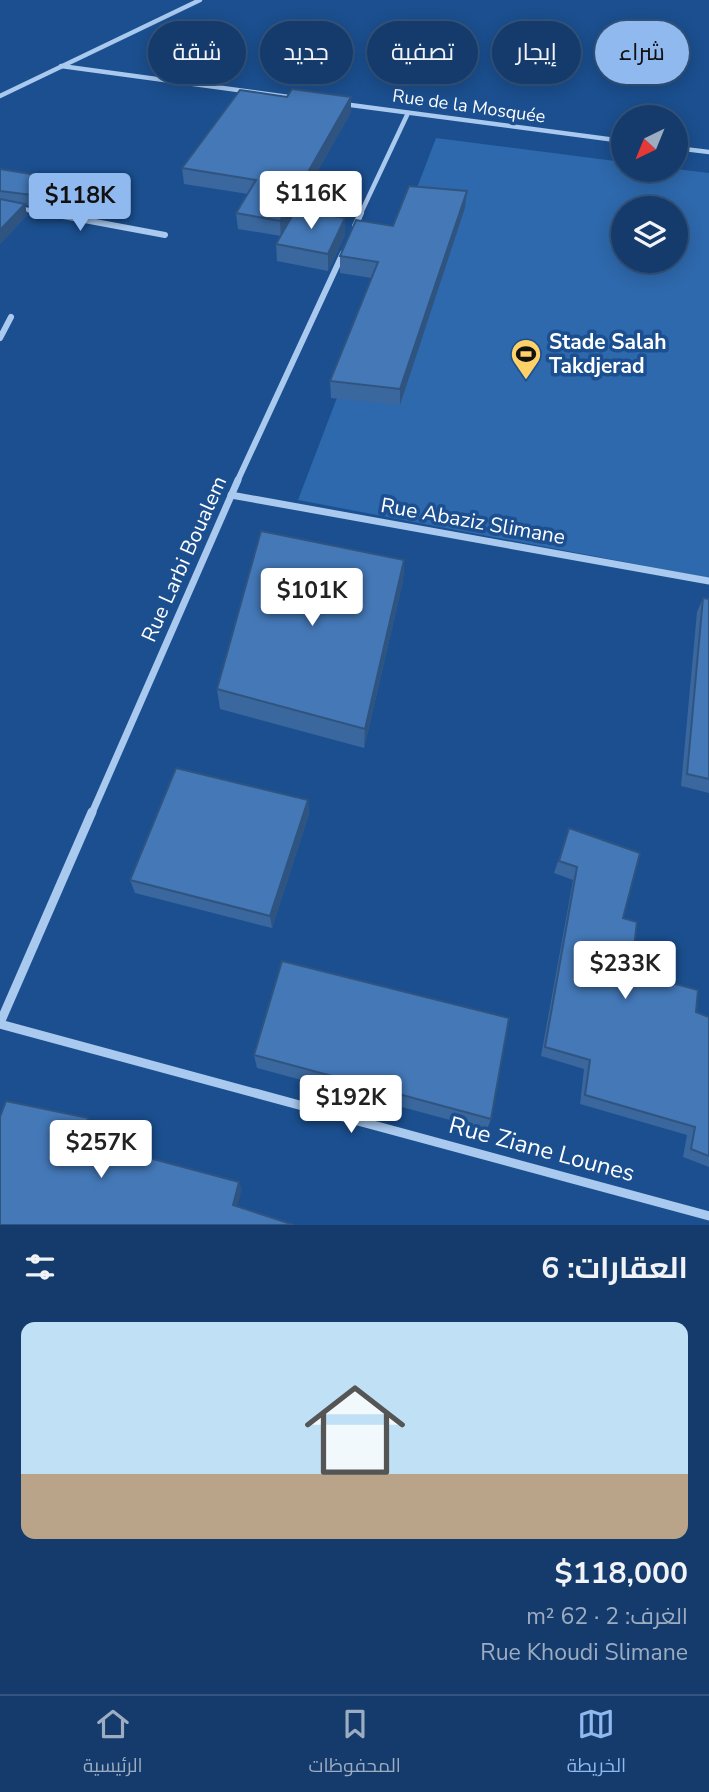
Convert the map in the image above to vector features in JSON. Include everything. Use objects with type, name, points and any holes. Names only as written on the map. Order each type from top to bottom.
[{"type":"street","points":[[0,96],[200,0]]},
{"type":"street","points":[[61,66],[301,98]]},
{"type":"street","name":"Rue de la Mosquée","points":[[341,104],[611,139]]},
{"type":"street","points":[[351,236],[408,113]]},
{"type":"street","points":[[688,149],[709,152]]},
{"type":"street","points":[[0,205],[165,235]]},
{"type":"street","name":"Rue Larbi Boualem","points":[[0,1023],[231,495],[345,248]]},
{"type":"street","points":[[0,338],[11,317]]},
{"type":"street","name":"Rue Abaziz Slimane","points":[[231,495],[709,581]]},
{"type":"street","name":"Rue Ziane Lounes","points":[[0,1023],[709,1216]]},
{"type":"shaded area","name":"Stade Salah Takdjerad","points":[[436,138],[611,160],[611,182],[688,182],[688,170],[709,173],[709,578],[298,500]]},
{"type":"building","points":[[292,89],[351,97],[280,221],[236,213],[256,180],[182,168],[240,90],[287,97]]},
{"type":"building","points":[[0,169],[49,177],[32,195],[0,191]]},
{"type":"building","points":[[409,186],[467,191],[400,389],[330,381],[378,262],[340,256],[356,220],[393,226]]},
{"type":"building","points":[[0,199],[25,204],[0,230]]},
{"type":"building","points":[[296,209],[345,218],[328,254],[276,244]]},
{"type":"building","points":[[261,531],[404,560],[365,729],[217,689]]},
{"type":"building","points":[[703,598],[709,599],[709,779],[687,774]]},
{"type":"building","points":[[176,768],[308,800],[270,916],[130,880]]},
{"type":"building","points":[[569,828],[640,853],[623,918],[637,922],[631,972],[698,990],[696,1012],[709,1017],[709,1156],[691,1149],[695,1127],[585,1095],[590,1060],[545,1047],[577,867],[559,861]]},
{"type":"building","points":[[282,961],[509,1018],[491,1119],[254,1055]]},
{"type":"building","points":[[6,1101],[88,1118],[82,1140],[239,1182],[233,1205],[294,1225],[0,1225],[0,1117]]},
{"type":"place","name":"Stade Salah Takdjerad","points":[[526,381]]}]
